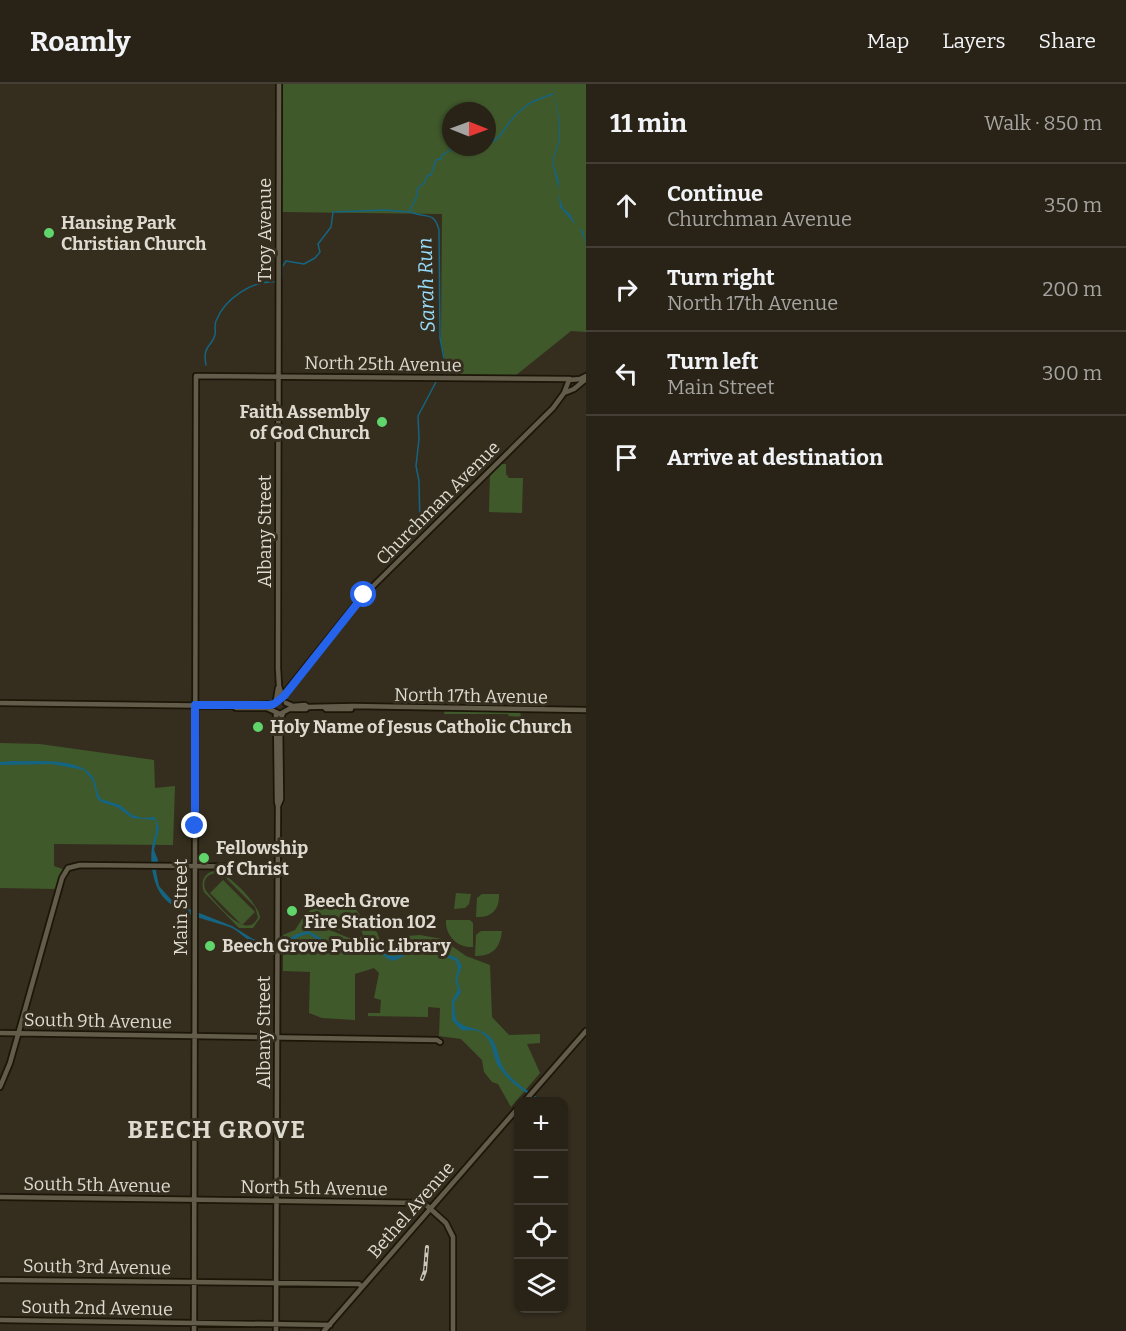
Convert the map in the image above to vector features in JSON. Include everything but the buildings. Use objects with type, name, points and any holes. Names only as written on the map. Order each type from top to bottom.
[{"type":"street","name":"Troy Avenue","points":[[279,84],[279,376]]},
{"type":"street","name":"North 25th Avenue","points":[[196,376],[568,382]]},
{"type":"street","name":"Main Street","points":[[194,1331],[196,376]]},
{"type":"street","name":"Albany Street","points":[[278,806],[281,799],[280,721],[284,712],[279,686],[279,376]]},
{"type":"street","name":"Churchman Avenue","points":[[281,701],[360,599],[553,408],[564,393],[568,382],[586,378]]},
{"type":"street","name":"Churchman Avenue","points":[[564,393],[575,388],[586,378]]},
{"type":"street","points":[[568,382],[572,389]]},
{"type":"street","points":[[279,686],[289,690]]},
{"type":"street","name":"Albany Street","points":[[276,1331],[278,806],[275,712],[281,701]]},
{"type":"street","name":"North 17th Avenue","points":[[0,703],[233,706],[281,701],[292,706],[305,705],[326,709],[355,707],[586,710]]},
{"type":"street","name":"North 17th Avenue","points":[[233,706],[236,708],[267,708],[275,712],[308,707]]},
{"type":"street","points":[[0,1087],[7,1071],[65,870],[70,866],[278,867]]},
{"type":"street","points":[[528,1097],[586,1031]]},
{"type":"street","name":"South 9th Avenue","points":[[0,1033],[277,1036],[438,1040],[440,1042]]},
{"type":"street","name":"Bethel Avenue","points":[[324,1331],[514,1114]]},
{"type":"street","name":"South 5th Avenue","points":[[0,1197],[194,1200]]},
{"type":"street","name":"North 5th Avenue","points":[[194,1200],[423,1203],[431,1208]]},
{"type":"street","points":[[431,1208],[449,1227],[454,1240],[453,1331]]},
{"type":"street","name":"South 3rd Avenue","points":[[0,1280],[359,1284],[362,1287]]},
{"type":"street","name":"South 2nd Avenue","points":[[0,1320],[330,1325]]},
{"type":"green space","points":[[284,84],[586,84],[586,332],[571,331],[515,376],[448,374],[441,341],[442,214],[282,212],[283,202],[280,202],[281,184],[283,183],[281,157],[283,121],[281,86]]},
{"type":"green space","points":[[498,464],[506,464],[506,474],[509,478],[523,478],[522,513],[489,512],[490,474]]},
{"type":"green space","points":[[445,710],[520,711],[521,717],[508,714],[444,714]]},
{"type":"green space","points":[[0,743],[40,744],[154,760],[155,788],[175,786],[173,845],[54,844],[54,866],[65,870],[58,889],[0,888]]},
{"type":"green space","points":[[211,872],[220,872],[234,882],[255,905],[260,918],[253,928],[239,928],[204,892],[203,881],[205,876]],"holes":[[[214,873],[223,875],[255,907],[258,917],[253,924],[239,923],[224,911],[206,891],[204,884],[208,876]]]},
{"type":"green space","points":[[223,880],[255,912],[242,925],[210,893]]},
{"type":"green space","points":[[456,893],[471,894],[469,904],[465,908],[454,909]]},
{"type":"green space","points":[[482,894],[499,894],[498,904],[494,912],[476,917],[477,898]]},
{"type":"green space","points":[[333,901],[349,901],[361,920],[354,924],[343,919],[339,923],[340,931],[321,917],[314,921],[312,926],[357,940],[363,935],[360,927],[363,924],[377,932],[380,941],[390,947],[407,936],[420,935],[442,939],[466,956],[490,965],[492,1017],[509,1035],[540,1034],[540,1043],[527,1044],[540,1073],[520,1097],[514,1097],[514,1103],[511,1107],[498,1084],[492,1082],[484,1072],[482,1060],[461,1039],[439,1036],[440,1008],[428,1007],[428,1017],[368,1016],[368,1013],[380,1013],[381,1000],[374,998],[379,973],[374,968],[355,974],[355,1020],[322,1018],[309,1013],[310,972],[283,971],[283,935],[295,930],[304,916],[313,908]]},
{"type":"green space","points":[[446,920],[470,920],[473,923],[473,947],[467,947],[453,940],[446,926]]},
{"type":"green space","points":[[481,931],[502,931],[497,946],[491,953],[475,956],[476,935]]},
{"type":"water","points":[[553,84],[560,124],[560,140],[553,162],[559,181],[558,191],[552,162],[559,139]]},
{"type":"water","points":[[558,193],[563,208],[570,214],[576,226],[560,207]]},
{"type":"water","points":[[0,762],[56,762],[78,766],[87,771],[93,777],[101,799],[120,805],[132,815],[143,818],[155,817],[159,828],[154,850],[158,860],[156,871],[159,886],[174,903],[232,926],[253,939],[285,941],[308,931],[344,949],[359,948],[367,943],[393,956],[419,944],[457,958],[462,966],[457,979],[461,992],[454,1003],[456,1019],[492,1039],[507,1073],[537,1097],[524,1091],[505,1076],[497,1064],[490,1042],[484,1035],[476,1031],[461,1030],[452,1020],[452,1001],[458,989],[455,980],[458,969],[456,961],[419,946],[393,961],[369,946],[359,953],[348,955],[329,947],[309,934],[283,944],[259,944],[232,928],[190,914],[170,904],[162,896],[155,882],[151,857],[156,830],[155,820],[132,818],[117,807],[101,802],[97,798],[93,781],[84,770],[51,764],[0,765]]},
{"type":"waterway","points":[[496,139],[527,105],[553,94]]},
{"type":"waterway","points":[[282,278],[282,267],[286,261],[304,264],[320,252],[318,244],[331,227],[333,212],[385,210],[409,212],[417,196],[418,188],[427,176],[431,175],[436,160],[441,159],[442,155]]},
{"type":"waterway","name":"Sarah Run","points":[[411,212],[432,217],[439,230],[440,338],[445,364],[439,375]]},
{"type":"waterway","points":[[206,365],[206,350],[214,339],[216,321],[226,305],[249,287],[276,282]]},
{"type":"waterway","points":[[420,526],[419,481],[416,466],[419,439],[418,416],[437,380]]},
{"type":"railway","points":[[422,1279],[427,1247]]},
{"type":"place","name":"Hansing Park Christian Church","points":[[49,233]]},
{"type":"place","name":"Faith Assembly of God Church","points":[[382,422]]},
{"type":"place","name":"Holy Name of Jesus Catholic Church","points":[[258,727]]},
{"type":"place","name":"Fellowship of Christ","points":[[204,858]]},
{"type":"place","name":"Beech Grove Fire Station 102","points":[[292,911]]},
{"type":"place","name":"Beech Grove Public Library","points":[[210,946]]},
{"type":"district","name":"BEECH GROVE","points":[[217,1130]]},
{"type":"route","points":[[195,826],[195,705],[274,704],[289,690],[364,595]]}]
